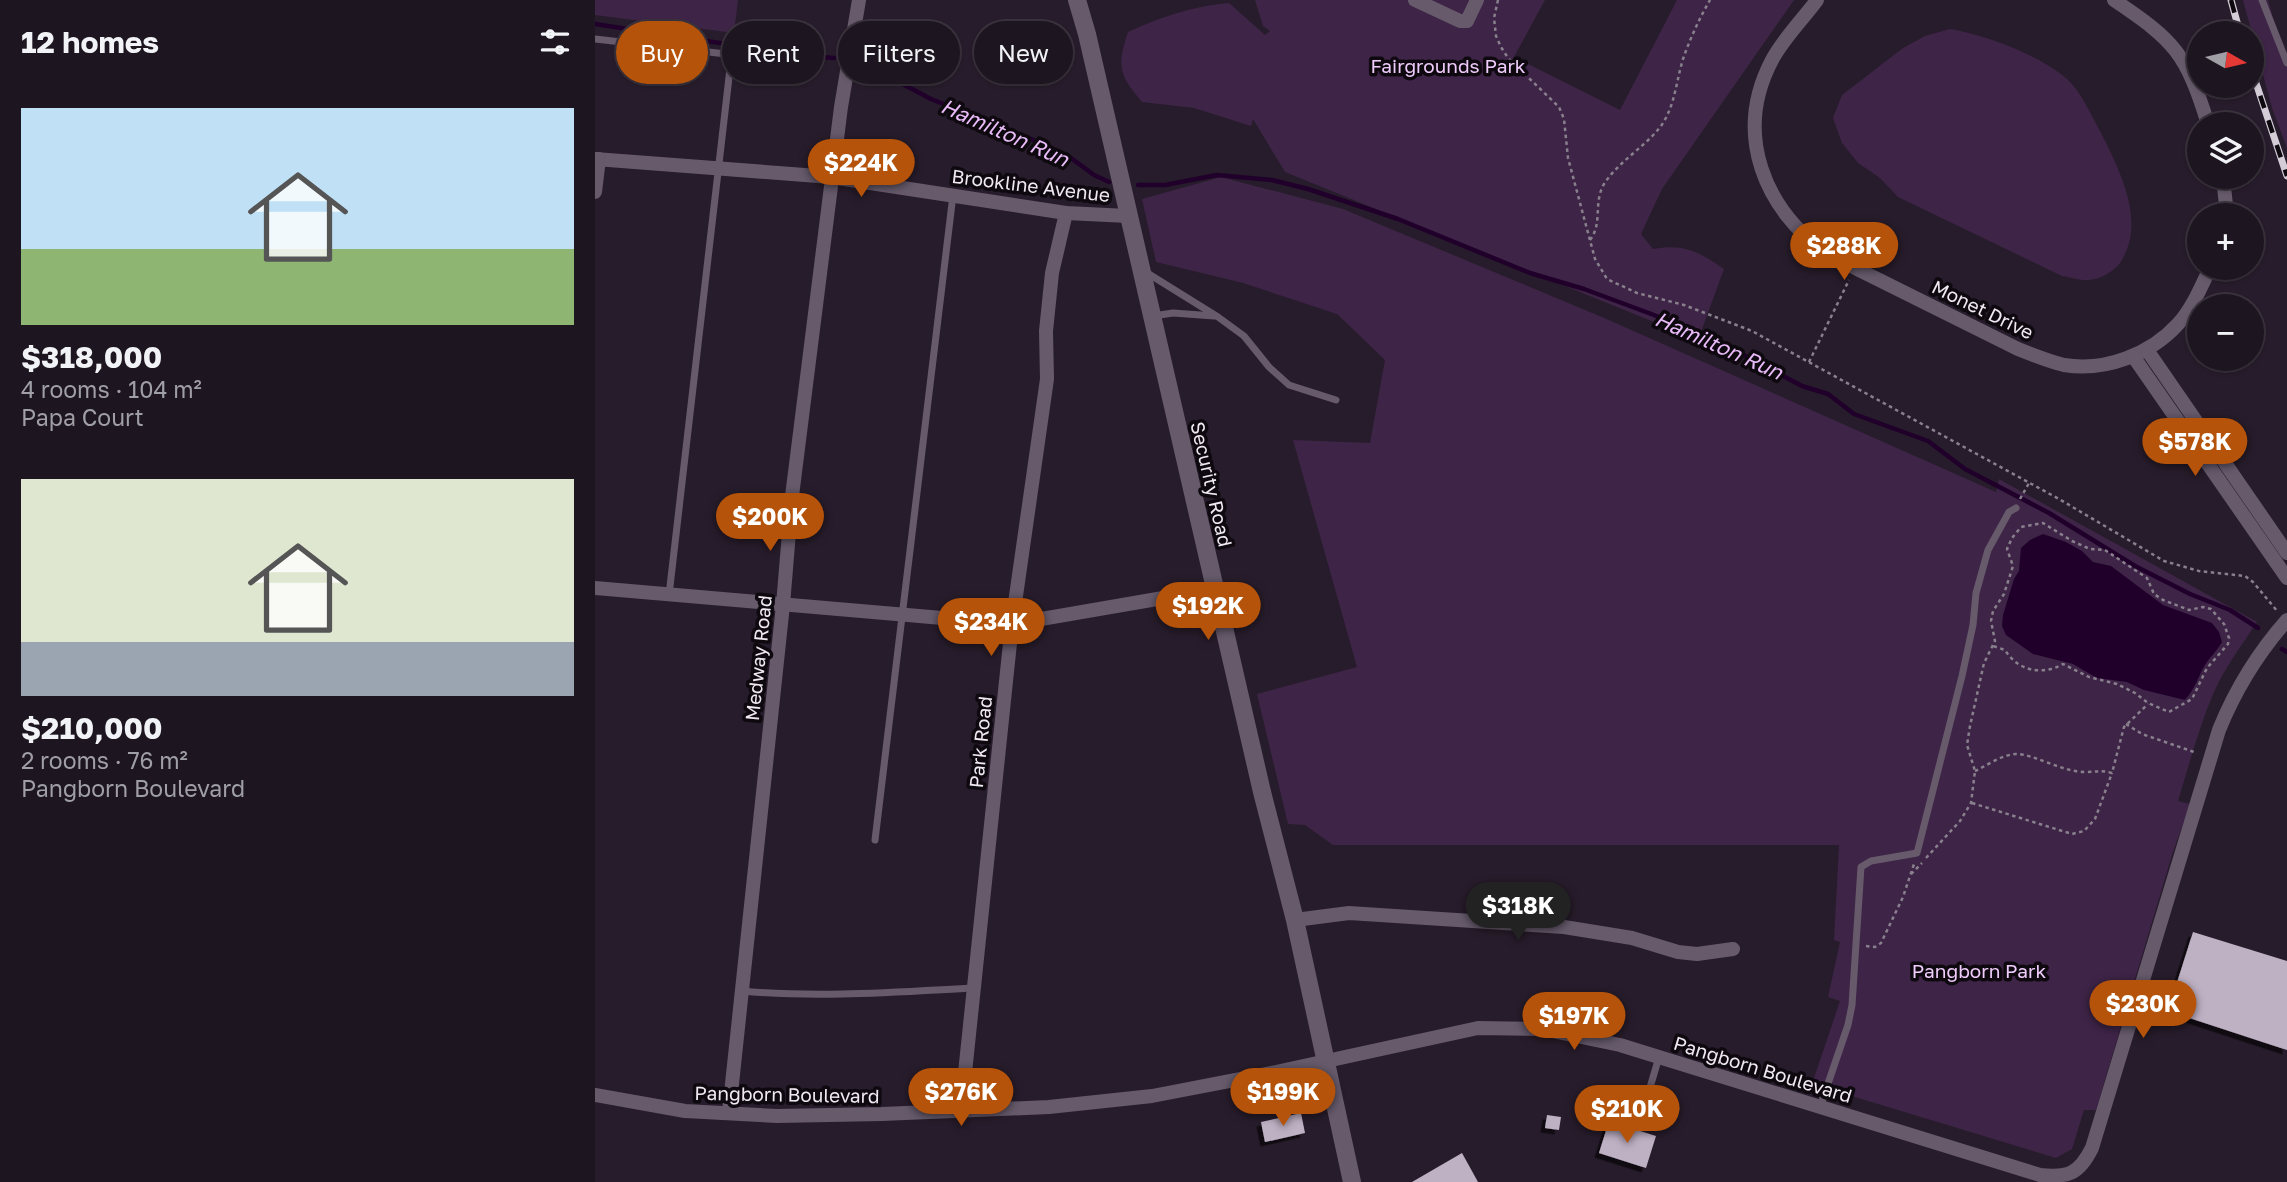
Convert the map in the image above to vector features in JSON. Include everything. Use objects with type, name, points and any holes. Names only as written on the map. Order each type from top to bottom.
[{"type":"street","name":"Medway Road","points":[[729,1112],[783,605],[792,496],[831,177],[859,0]]},
{"type":"street","name":"Security Road","points":[[1077,0],[1295,920],[1352,1182]]},
{"type":"street","points":[[1415,0],[1460,21],[1467,21],[1477,0]]},
{"type":"street","name":"Monet Drive","points":[[1817,0],[1773,59],[1762,87],[1756,121],[1758,159],[1767,185],[1791,224],[1809,241],[1829,255],[2046,360],[2068,365],[2093,366],[2147,350],[2179,324],[2204,280]]},
{"type":"street","points":[[2114,0],[2148,23],[2180,54],[2196,87],[2204,112]]},
{"type":"street","name":"Brookline Avenue","points":[[597,159],[831,177],[1066,213],[1128,216]]},
{"type":"street","points":[[595,192],[597,159]]},
{"type":"street","name":"Park Road","points":[[961,1111],[1012,624],[1047,379],[1046,331],[1052,272],[1066,213]]},
{"type":"street","points":[[2147,350],[2287,553]]},
{"type":"street","points":[[2133,356],[2287,578]]},
{"type":"street","points":[[595,588],[1012,624],[1215,589]]},
{"type":"street","name":"Pangborn Boulevard","points":[[595,1095],[685,1111],[776,1116],[1049,1107],[1151,1096],[1276,1072],[1444,1034],[1478,1028],[1512,1027],[1577,1035],[1659,1057],[2040,1175],[2066,1175],[2085,1162],[2092,1148],[2232,698],[2248,668],[2287,620]]},
{"type":"street","points":[[1295,920],[1349,914],[1564,927],[1632,938],[1678,952],[1697,954],[1733,949]]},
{"type":"lane","points":[[2262,0],[2287,62]]},
{"type":"lane","points":[[595,39],[726,54],[731,60],[669,595]]},
{"type":"lane","points":[[875,841],[953,195]]},
{"type":"lane","points":[[1140,269],[1244,336],[1269,367],[1289,385],[1336,400]]},
{"type":"lane","points":[[1152,316],[1173,313],[1218,317]]},
{"type":"lane","points":[[1820,1107],[1848,1025],[1853,996],[1861,867],[1871,861],[1917,853],[1962,676],[1973,625],[1976,593],[1988,550],[2009,512],[2015,508]]},
{"type":"lane","points":[[742,991],[841,995],[974,988]]},
{"type":"lane","points":[[1646,1101],[1659,1057]]},
{"type":"lane","points":[[1625,1095],[1676,1110]]},
{"type":"path","points":[[1498,0],[1495,27],[1501,47],[1508,58],[1559,107],[1564,119],[1568,158],[1595,259],[1607,279],[1637,293],[1684,305],[1752,331],[2029,483],[2164,561],[2199,571],[2245,576],[2287,620]]},
{"type":"path","points":[[1590,240],[1597,232],[1597,201],[1603,186],[1660,127],[1671,105],[1683,61],[1710,0]]},
{"type":"path","points":[[1809,362],[1855,268]]},
{"type":"path","points":[[2027,487],[2029,483]]},
{"type":"path","points":[[1910,874],[1960,821],[1972,803],[1975,771],[1967,744],[1969,726],[1984,663],[1995,642],[1991,621],[1993,611],[2004,594],[2013,566],[2007,549],[2021,527],[2043,523],[2071,541],[2090,549],[2105,550],[2147,578],[2154,594],[2162,600],[2189,610],[2203,607],[2211,609],[2224,624],[2229,638],[2228,644],[2207,668],[2192,699],[2169,712],[2117,684],[2089,677],[2063,664],[2045,671],[2019,666],[2005,650],[1993,646]]},
{"type":"path","points":[[1972,803],[2072,834],[2084,831],[2095,819],[2126,724],[2148,703]]},
{"type":"path","points":[[2126,724],[2142,734],[2197,753]]},
{"type":"path","points":[[1975,771],[2005,756],[2018,754],[2048,765],[2083,772],[2099,770],[2112,773]]},
{"type":"path","points":[[1856,944],[1875,947],[1881,943],[1917,853]]},
{"type":"green space","points":[[595,0],[738,0],[735,21],[722,21],[722,31],[708,30],[708,21],[641,21],[595,15]]},
{"type":"green space","name":"Fairgrounds Park","points":[[1255,0],[1545,0],[1514,57],[1620,110],[1677,0],[1794,0],[1662,189],[1641,234],[1653,249],[1674,247],[1691,250],[1724,269],[1698,340],[1285,172],[1253,119],[1251,126],[1194,108],[1142,102],[1128,84],[1121,62],[1128,32],[1177,13],[1229,3],[1265,35],[1270,31],[1263,26]]},
{"type":"green space","points":[[2243,0],[2268,0],[2287,66],[2287,148],[2265,82],[2265,21],[2249,21]]},
{"type":"green space","points":[[1950,29],[1980,36],[2027,54],[2067,79],[2082,97],[2116,164],[2131,214],[2128,247],[2120,263],[2110,272],[2089,280],[2062,276],[1898,197],[1880,178],[1858,163],[1842,143],[1833,118],[1842,95],[1903,48],[1925,36]]},
{"type":"green space","name":"Pangborn Park","points":[[1221,177],[1343,209],[1602,317],[1996,492],[1999,479],[2257,622],[2223,674],[2204,719],[2178,801],[2190,804],[2172,855],[2096,1110],[2084,1110],[2072,1149],[2056,1158],[1812,1084],[1840,1001],[1828,997],[1840,942],[1834,940],[1839,845],[1333,845],[1305,825],[1288,824],[1257,694],[1357,667],[1293,440],[1370,443],[1385,360],[1337,314],[1243,283],[1156,262],[1142,199]]},
{"type":"shaded area","points":[[2043,534],[2066,542],[2082,551],[2093,562],[2111,566],[2163,605],[2212,623],[2222,642],[2185,700],[2144,690],[2127,682],[2097,678],[2073,664],[2033,654],[2006,635],[2002,626],[2003,615],[2019,571],[2021,548]]},
{"type":"building","points":[[2193,932],[2287,961],[2287,1050],[2168,1011]]},
{"type":"building","points":[[1301,1113],[1305,1133],[1265,1142],[1261,1122]]},
{"type":"building","points":[[1547,1115],[1561,1117],[1559,1130],[1545,1128]]},
{"type":"building","points":[[1609,1121],[1656,1136],[1646,1168],[1599,1153]]},
{"type":"building","points":[[1462,1153],[1478,1182],[1412,1182]]},
{"type":"waterway","name":"Hamilton Run","points":[[595,24],[805,56],[834,58]]},
{"type":"waterway","name":"Hamilton Run","points":[[903,84],[931,99],[1041,143],[1109,182]]},
{"type":"waterway","name":"Hamilton Run","points":[[1138,185],[1165,185],[1217,175],[1272,180],[1308,189],[1398,219],[1530,273],[1584,289],[1654,315],[1736,351],[1802,386],[1828,394],[1854,414],[1928,441],[1965,469],[2049,513],[2135,566],[2190,594],[2230,610],[2258,628]]},
{"type":"waterway","name":"Hamilton Run","points":[[2282,649],[2287,652]]},
{"type":"railway","points":[[2231,0],[2237,21]]},
{"type":"railway","points":[[2261,98],[2287,176]]}]
